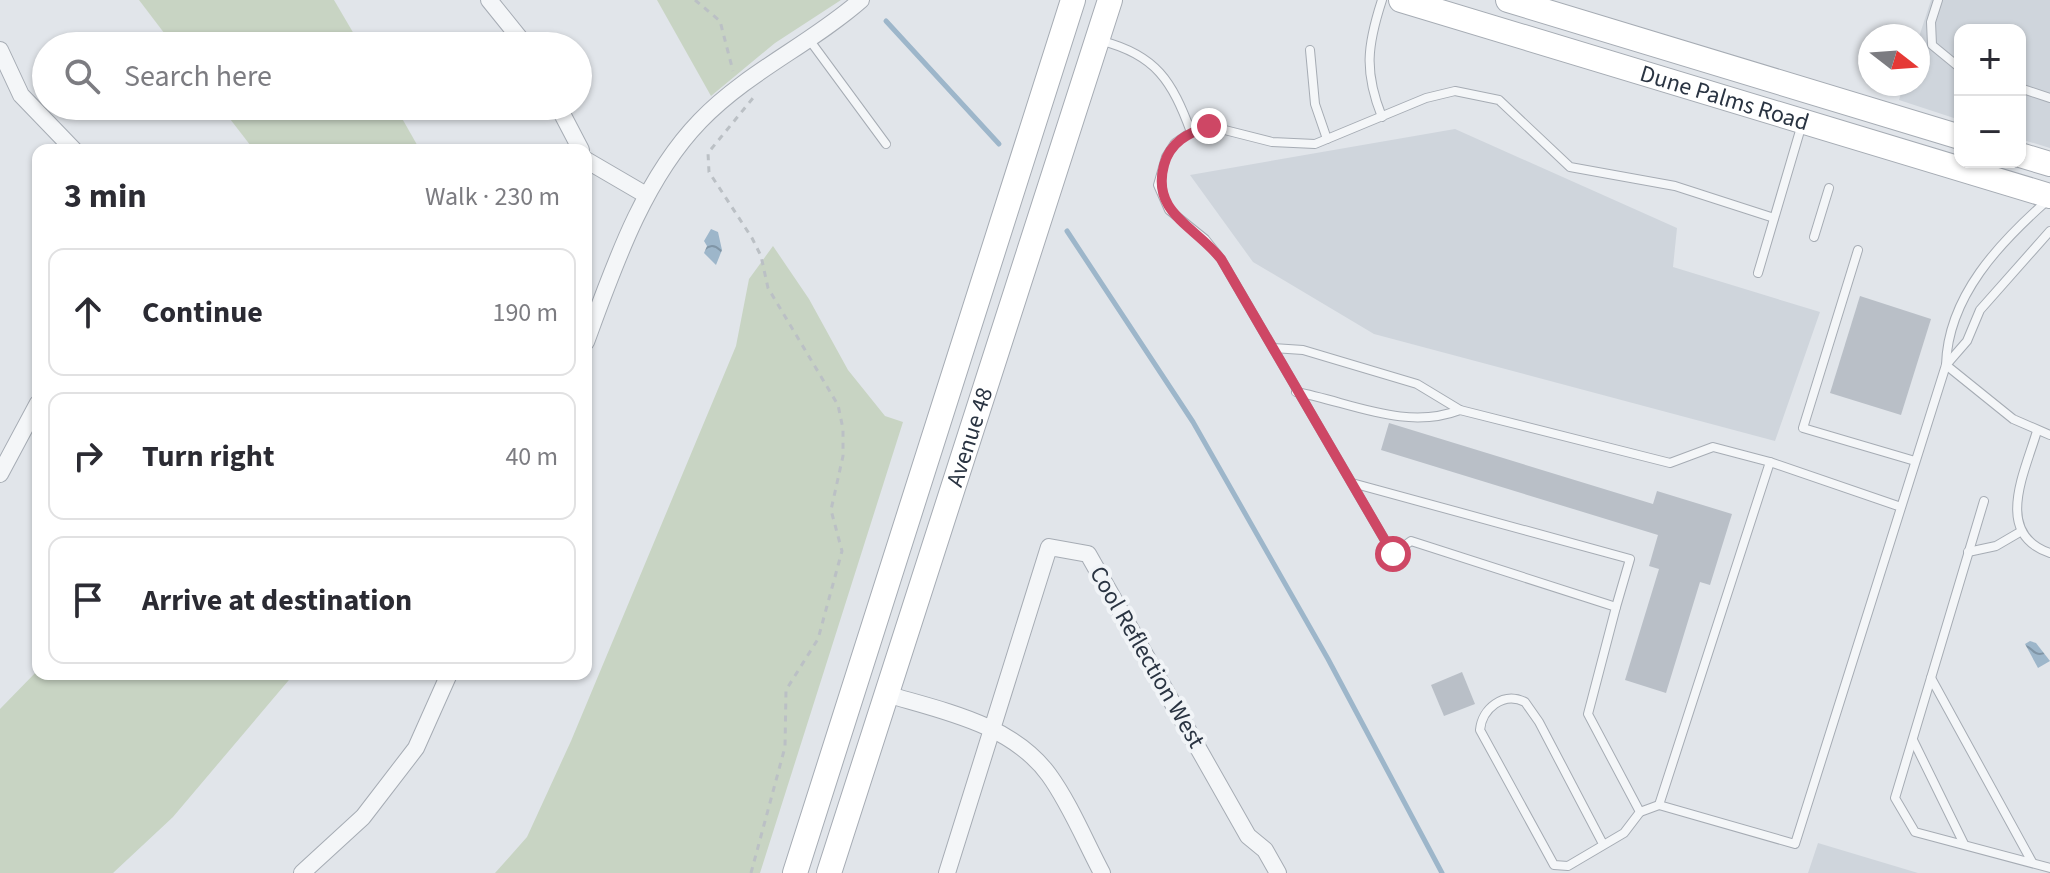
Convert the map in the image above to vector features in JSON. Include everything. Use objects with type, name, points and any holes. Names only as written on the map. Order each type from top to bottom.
[{"type":"main road","name":"Avenue 48","points":[[795,873],[1073,0]]},
{"type":"main road","name":"Avenue 48","points":[[829,873],[1110,0]]},
{"type":"main road","name":"Dune Palms Road","points":[[1401,0],[2050,197]]},
{"type":"main road","name":"Dune Palms Road","points":[[1508,0],[1954,135]]},
{"type":"main road","points":[[1529,39],[1604,46],[1613,43],[1619,33]]},
{"type":"main road","points":[[1803,122],[1816,110],[1885,115]]},
{"type":"main road","points":[[2026,157],[2050,164]]},
{"type":"main road","points":[[855,685],[886,694]]},
{"type":"street","points":[[489,0],[515,32]]},
{"type":"street","points":[[592,323],[646,195],[700,121],[807,37],[861,0]]},
{"type":"street","points":[[0,50],[21,95],[32,106]]},
{"type":"street","points":[[45,120],[68,144]]},
{"type":"street","points":[[565,120],[578,144]]},
{"type":"street","points":[[592,164],[646,195]]},
{"type":"street","points":[[0,474],[32,414]]},
{"type":"street","name":"Cool Reflection West","points":[[947,873],[1049,547],[1088,554],[1248,836],[1265,850],[1278,873]]},
{"type":"street","points":[[302,873],[363,817],[416,748],[446,680]]},
{"type":"street","points":[[886,694],[993,728],[1021,746],[1049,775],[1102,873]]},
{"type":"lane","points":[[1382,0],[1368,47],[1371,88],[1382,117]]},
{"type":"lane","points":[[1938,0],[1931,22],[1932,45],[1954,63]]},
{"type":"lane","points":[[807,37],[886,144]]},
{"type":"lane","points":[[1097,40],[1127,48],[1153,63],[1177,98],[1191,132]]},
{"type":"lane","points":[[1310,50],[1315,104],[1327,139]]},
{"type":"lane","points":[[2026,90],[2050,98]]},
{"type":"lane","points":[[1616,607],[1411,541],[1393,554],[1221,259],[1205,239],[1169,210],[1158,185],[1166,157],[1175,143],[1191,132],[1209,126],[1272,142],[1315,144],[1426,98],[1455,91],[1499,100],[1570,167],[1675,186],[1774,218]]},
{"type":"lane","points":[[1758,273],[1803,122]]},
{"type":"lane","points":[[1814,237],[1829,188]]},
{"type":"lane","points":[[1603,844],[1525,702],[1505,699],[1481,717],[1480,730],[1554,865],[1568,866],[1624,833],[1640,812],[1659,805],[1795,844],[1946,365],[1947,341],[1955,314],[1976,278],[2050,197]]},
{"type":"lane","points":[[1946,365],[1967,341],[1980,310],[2050,231]]},
{"type":"lane","points":[[1858,250],[1803,428],[1915,461]]},
{"type":"lane","points":[[1273,348],[1303,350],[1417,384],[1460,410],[1670,463],[1713,447],[1770,462],[1901,507]]},
{"type":"lane","points":[[1946,365],[2001,410],[2050,435]]},
{"type":"lane","points":[[1296,392],[1406,420],[1442,417],[1460,410]]},
{"type":"lane","points":[[2037,431],[2017,501],[2020,532],[2025,539],[2050,553]]},
{"type":"lane","points":[[1659,805],[1770,462]]},
{"type":"lane","points":[[1352,483],[1630,559],[1588,714],[1640,812]]},
{"type":"lane","points":[[1984,501],[1895,798],[1915,832],[2050,868]]},
{"type":"lane","points":[[1968,552],[1996,546],[2020,532]]},
{"type":"lane","points":[[1931,678],[2032,862]]},
{"type":"lane","points":[[1912,740],[1964,844]]},
{"type":"path","points":[[695,0],[720,21],[733,71]]},
{"type":"path","points":[[750,94],[751,103],[708,153],[709,172],[752,238],[761,256],[768,288],[838,405],[843,443],[831,510],[842,551],[818,639],[786,690],[783,760],[751,873]]},
{"type":"shaded area","points":[[1931,0],[2050,0],[2050,148],[2026,141],[2026,24],[1954,24],[1954,118],[1899,100],[1900,96],[1930,96],[1930,24],[1923,24]]},
{"type":"shaded area","points":[[1455,129],[1677,228],[1673,267],[1820,312],[1775,441],[1374,334],[1253,262],[1190,175]]},
{"type":"shaded area","points":[[1818,843],[1918,873],[1808,873]]},
{"type":"green space","points":[[139,0],[334,0],[353,32],[163,32]]},
{"type":"green space","points":[[657,0],[841,0],[775,43],[711,96]]},
{"type":"green space","points":[[231,120],[403,120],[417,144],[249,144]]},
{"type":"green space","points":[[773,246],[809,299],[848,370],[885,416],[903,422],[760,873],[495,873],[527,837],[571,741],[736,346],[749,279]]},
{"type":"green space","points":[[32,676],[32,680],[289,680],[173,817],[113,873],[0,873],[0,709]]},
{"type":"water","points":[[711,229],[718,232],[722,250],[716,265],[704,253],[707,246],[704,241]]},
{"type":"water","points":[[2030,641],[2036,643],[2050,661],[2038,668],[2025,644]]},
{"type":"building","points":[[1860,296],[1931,319],[1901,415],[1830,393]]},
{"type":"building","points":[[1389,423],[1653,504],[1657,491],[1732,514],[1710,585],[1700,582],[1666,693],[1625,680],[1659,569],[1649,566],[1658,535],[1381,450]]},
{"type":"building","points":[[1462,672],[1475,704],[1444,716],[1431,685]]},
{"type":"waterway","points":[[886,21],[999,144]]},
{"type":"waterway","points":[[1067,231],[1193,422],[1328,659],[1442,873]]},
{"type":"route","points":[[1209,126],[1191,132],[1175,143],[1166,157],[1158,185],[1169,210],[1205,239],[1221,259],[1393,554]]}]
